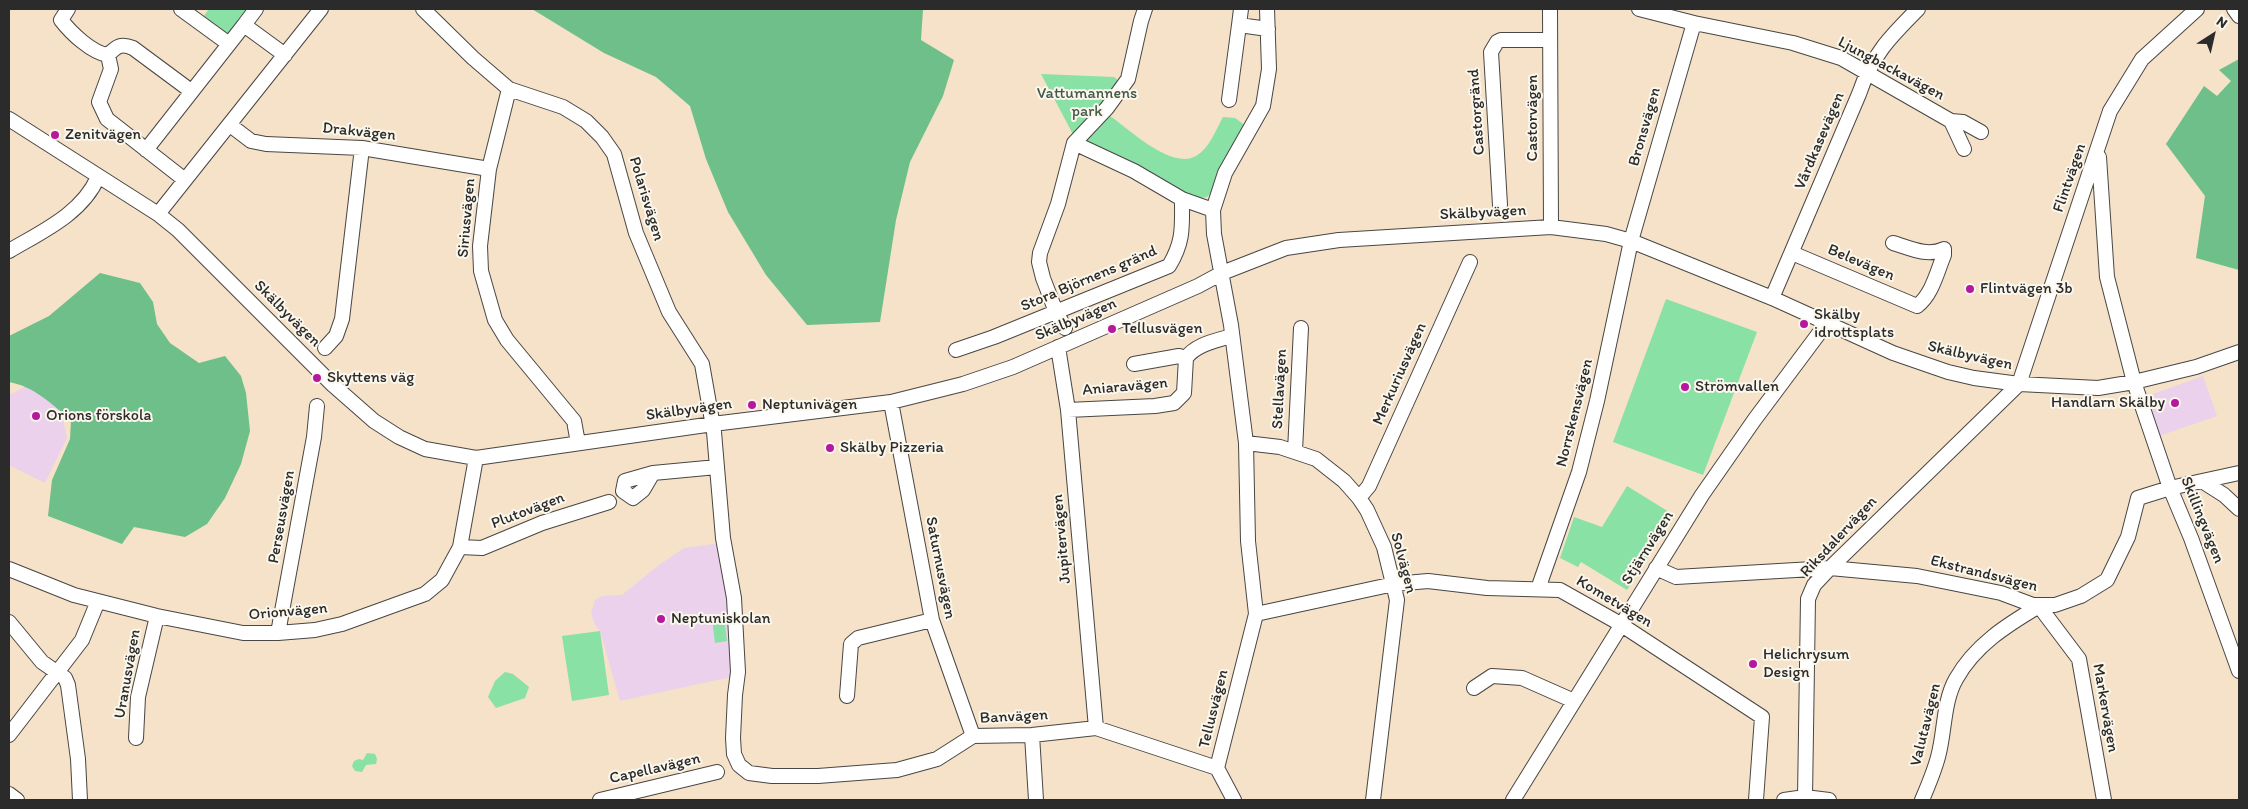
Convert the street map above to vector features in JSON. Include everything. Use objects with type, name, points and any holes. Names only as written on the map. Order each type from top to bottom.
[{"type":"street","points":[[68,9],[62,20],[68,29],[100,54],[108,55]]},
{"type":"street","points":[[181,9],[230,44]]},
{"type":"street","points":[[146,150],[256,9]]},
{"type":"street","points":[[158,214],[321,9]]},
{"type":"street","name":"Polarisvägen","points":[[423,9],[473,58],[509,89],[563,107],[586,121],[602,137],[614,154],[636,233],[654,277],[669,312],[702,364],[713,424]]},
{"type":"street","points":[[1065,328],[1056,312],[1041,270],[1040,253],[1058,204],[1074,143],[1107,108],[1128,79],[1140,21],[1145,9]]},
{"type":"street","points":[[1229,100],[1241,9]]},
{"type":"street","points":[[1074,143],[1134,171],[1182,199],[1213,210],[1225,173],[1263,106],[1269,69],[1267,9]]},
{"type":"street","name":"Castorvägen","points":[[1550,9],[1551,227]]},
{"type":"street","name":"Ljungbackavägen","points":[[1639,9],[1694,23],[1793,42],[1841,58],[1867,71],[1949,125],[1963,122],[1981,132]]},
{"type":"street","name":"Vårdkasevägen","points":[[1772,298],[1867,71],[1887,40],[1918,9]]},
{"type":"street","name":"Flintvägen","points":[[2019,384],[2099,149],[2110,111],[2142,59],[2196,9]]},
{"type":"street","points":[[2234,9],[2239,16]]},
{"type":"street","name":"Bronsvägen","points":[[1631,241],[1694,23]]},
{"type":"street","points":[[244,25],[284,54]]},
{"type":"street","points":[[1238,25],[1268,29]]},
{"type":"street","name":"Castorgränd","points":[[1500,205],[1491,52],[1497,42],[1501,40],[1550,40]]},
{"type":"street","points":[[108,55],[117,46],[124,45],[133,48],[191,91]]},
{"type":"street","points":[[108,55],[111,69],[99,102],[107,119],[185,180]]},
{"type":"street","name":"Siriusvägen","points":[[509,89],[489,169],[480,246],[480,271],[495,320],[507,340],[574,421],[578,443]]},
{"type":"street","name":"Skälbyvägen","points":[[9,119],[158,214],[178,230],[333,385],[374,421],[399,437],[425,449],[476,458],[713,424],[891,402],[963,384],[1012,367],[1198,286],[1222,273],[1286,248],[1349,240],[1551,227],[1598,233],[1631,241],[1772,298],[1826,324],[1894,353],[1948,372],[2019,384],[2098,388],[2134,382],[2196,367],[2239,352]]},
{"type":"street","name":"Drakvägen","points":[[230,125],[250,141],[266,144],[362,148],[489,169]]},
{"type":"street","points":[[1949,125],[1964,149]]},
{"type":"street","points":[[325,348],[336,336],[342,319],[362,148]]},
{"type":"street","name":"Skillingvägen","points":[[2099,149],[2107,277],[2134,382],[2170,488],[2191,538],[2239,671]]},
{"type":"street","points":[[9,252],[53,225],[77,207],[98,177]]},
{"type":"street","name":"Stora Björnens gränd","points":[[956,350],[994,337],[1169,266],[1178,250],[1181,237],[1182,199]]},
{"type":"street","name":"Tellusvägen","points":[[1213,210],[1214,234],[1232,336],[1246,443],[1248,541],[1256,614],[1217,768]]},
{"type":"street","name":"Norrskensvägen","points":[[1538,589],[1579,472],[1599,392],[1631,241]]},
{"type":"street","name":"Belevägen","points":[[1792,253],[1917,306],[1925,300],[1944,255],[1944,249],[1935,254],[1924,253],[1893,243]]},
{"type":"street","name":"Merkuriusvägen","points":[[1360,498],[1369,486],[1470,262]]},
{"type":"street","name":"Stjärnvägen","points":[[1513,800],[1702,495],[1754,419],[1826,324]]},
{"type":"street","name":"Stellavägen","points":[[1295,451],[1301,328]]},
{"type":"street","points":[[1134,364],[1179,356],[1186,358],[1193,350],[1232,336]]},
{"type":"street","name":"Jupitervägen","points":[[1058,347],[1068,410],[1096,728]]},
{"type":"street","name":"Aniaravägen","points":[[1068,410],[1155,406],[1174,403],[1184,393],[1186,358]]},
{"type":"street","name":"Riksdalervägen","points":[[1805,797],[1808,599],[1814,585],[2019,384]]},
{"type":"street","name":"Saturnusvägen","points":[[891,402],[932,620],[973,736]]},
{"type":"street","name":"Perseusvägen","points":[[278,633],[314,437],[316,406]]},
{"type":"street","points":[[653,473],[717,467],[713,424]]},
{"type":"street","name":"Solvägen","points":[[1246,443],[1295,451],[1316,459],[1344,481],[1360,498],[1368,510],[1384,547],[1397,600],[1373,800]]},
{"type":"street","name":"Orionvägen","points":[[9,569],[74,595],[156,616],[243,633],[278,633],[342,624],[425,594],[442,580],[460,547],[476,458]]},
{"type":"street","name":"Banvägen","points":[[717,467],[723,538],[734,598],[736,626],[738,672],[734,695],[734,754],[739,765],[749,773],[772,776],[818,776],[897,770],[937,759],[973,736],[1032,735],[1096,728],[1217,768]]},
{"type":"street","name":"Ekstrandsvägen","points":[[1656,568],[1676,576],[1830,568],[1917,576],[2001,594],[2038,606],[2055,605],[2081,596],[2107,580],[2128,538],[2138,498],[2170,488],[2239,473]]},
{"type":"street","points":[[2202,481],[2224,495],[2239,509]]},
{"type":"street","name":"Plutovägen","points":[[460,547],[482,548],[542,523],[609,502]]},
{"type":"street","name":"Kometvägen","points":[[1256,614],[1394,584],[1428,581],[1487,588],[1560,590],[1578,598],[1762,717],[1756,800]]},
{"type":"street","points":[[9,735],[82,640],[98,601]]},
{"type":"street","name":"Valutavägen","points":[[1922,800],[1939,756],[1944,720],[1956,679],[1974,655],[2000,629],[2038,606]]},
{"type":"street","name":"Markervägen","points":[[2038,606],[2079,659],[2104,800]]},
{"type":"street","name":"Uranusvägen","points":[[136,738],[138,697],[156,616]]},
{"type":"street","points":[[847,696],[851,644],[858,638],[932,620]]},
{"type":"street","points":[[9,622],[42,662],[66,678],[71,699],[78,760],[80,800]]},
{"type":"street","points":[[1474,688],[1492,676],[1522,678],[1574,701]]},
{"type":"street","points":[[1032,735],[1036,800]]},
{"type":"street","points":[[1217,768],[1234,800]]},
{"type":"street","name":"Capellavägen","points":[[600,800],[717,772]]},
{"type":"street","points":[[9,794],[17,800]]},
{"type":"street","points":[[1784,800],[1805,797],[1829,800]]},
{"type":"shaded area","points":[[2203,376],[2217,416],[2156,437],[2142,398]]},
{"type":"shaded area","name":"Orions förskola","points":[[35,381],[55,382],[67,438],[45,483],[9,465],[9,393],[12,394]]},
{"type":"shaded area","name":"Neptuniskolan","points":[[721,543],[732,658],[731,677],[620,701],[600,631],[595,625],[591,613],[595,600],[602,596],[622,595],[655,568],[684,548]]},
{"type":"green space","points":[[209,9],[249,9],[229,36],[200,21]]},
{"type":"green space","points":[[532,9],[923,9],[921,40],[954,60],[943,96],[910,162],[896,220],[880,322],[807,325],[766,275],[728,212],[706,159],[690,106],[656,77],[604,53]]},
{"type":"green space","points":[[2239,59],[2239,270],[2196,258],[2205,196],[2166,144],[2204,86],[2217,96],[2231,81],[2219,70]]},
{"type":"green space","name":"Vattumannens park","points":[[1041,74],[1114,77],[1130,89],[1110,116],[1150,146],[1173,157],[1184,159],[1199,154],[1211,140],[1223,117],[1235,118],[1246,126],[1229,152],[1211,193],[1207,197],[1195,199],[1076,140]]},
{"type":"green space","points":[[100,273],[140,283],[153,302],[157,324],[170,343],[199,363],[225,356],[241,376],[246,393],[250,431],[241,464],[225,498],[207,524],[185,537],[134,527],[122,544],[48,516],[52,480],[70,439],[71,420],[49,402],[26,387],[9,382],[9,336],[49,316]]},
{"type":"green space","name":"Strömvallen","points":[[1666,299],[1757,332],[1703,475],[1613,442]]},
{"type":"green space","points":[[1627,486],[1674,515],[1627,590],[1581,562],[1578,567],[1560,558],[1574,517],[1602,527]]},
{"type":"green space","points":[[724,616],[727,641],[715,643],[712,618]]},
{"type":"green space","points":[[600,631],[609,695],[572,701],[562,636]]},
{"type":"green space","points":[[505,672],[513,674],[529,687],[525,698],[496,708],[488,697],[495,681]]},
{"type":"green space","points":[[367,753],[375,754],[376,764],[366,765],[362,772],[355,771],[352,766],[354,761],[363,760]]},
{"type":"place","name":"Zenitvägen","points":[[55,135]]},
{"type":"place","name":"Flintvägen 3b","points":[[1970,289]]},
{"type":"place","name":"Skälby idrottsplats","points":[[1804,324]]},
{"type":"place","name":"Tellusvägen","points":[[1112,329]]},
{"type":"place","name":"Skyttens väg","points":[[317,378]]},
{"type":"place","name":"Strömvallen","points":[[1685,387]]},
{"type":"place","name":"Handlarn Skälby","points":[[2175,403]]},
{"type":"place","name":"Neptunivägen","points":[[752,405]]},
{"type":"place","name":"Orions förskola","points":[[36,416]]},
{"type":"place","name":"Skälby Pizzeria","points":[[830,448]]},
{"type":"place","name":"Neptuniskolan","points":[[661,619]]},
{"type":"place","name":"Helichrysum Design","points":[[1753,664]]}]
